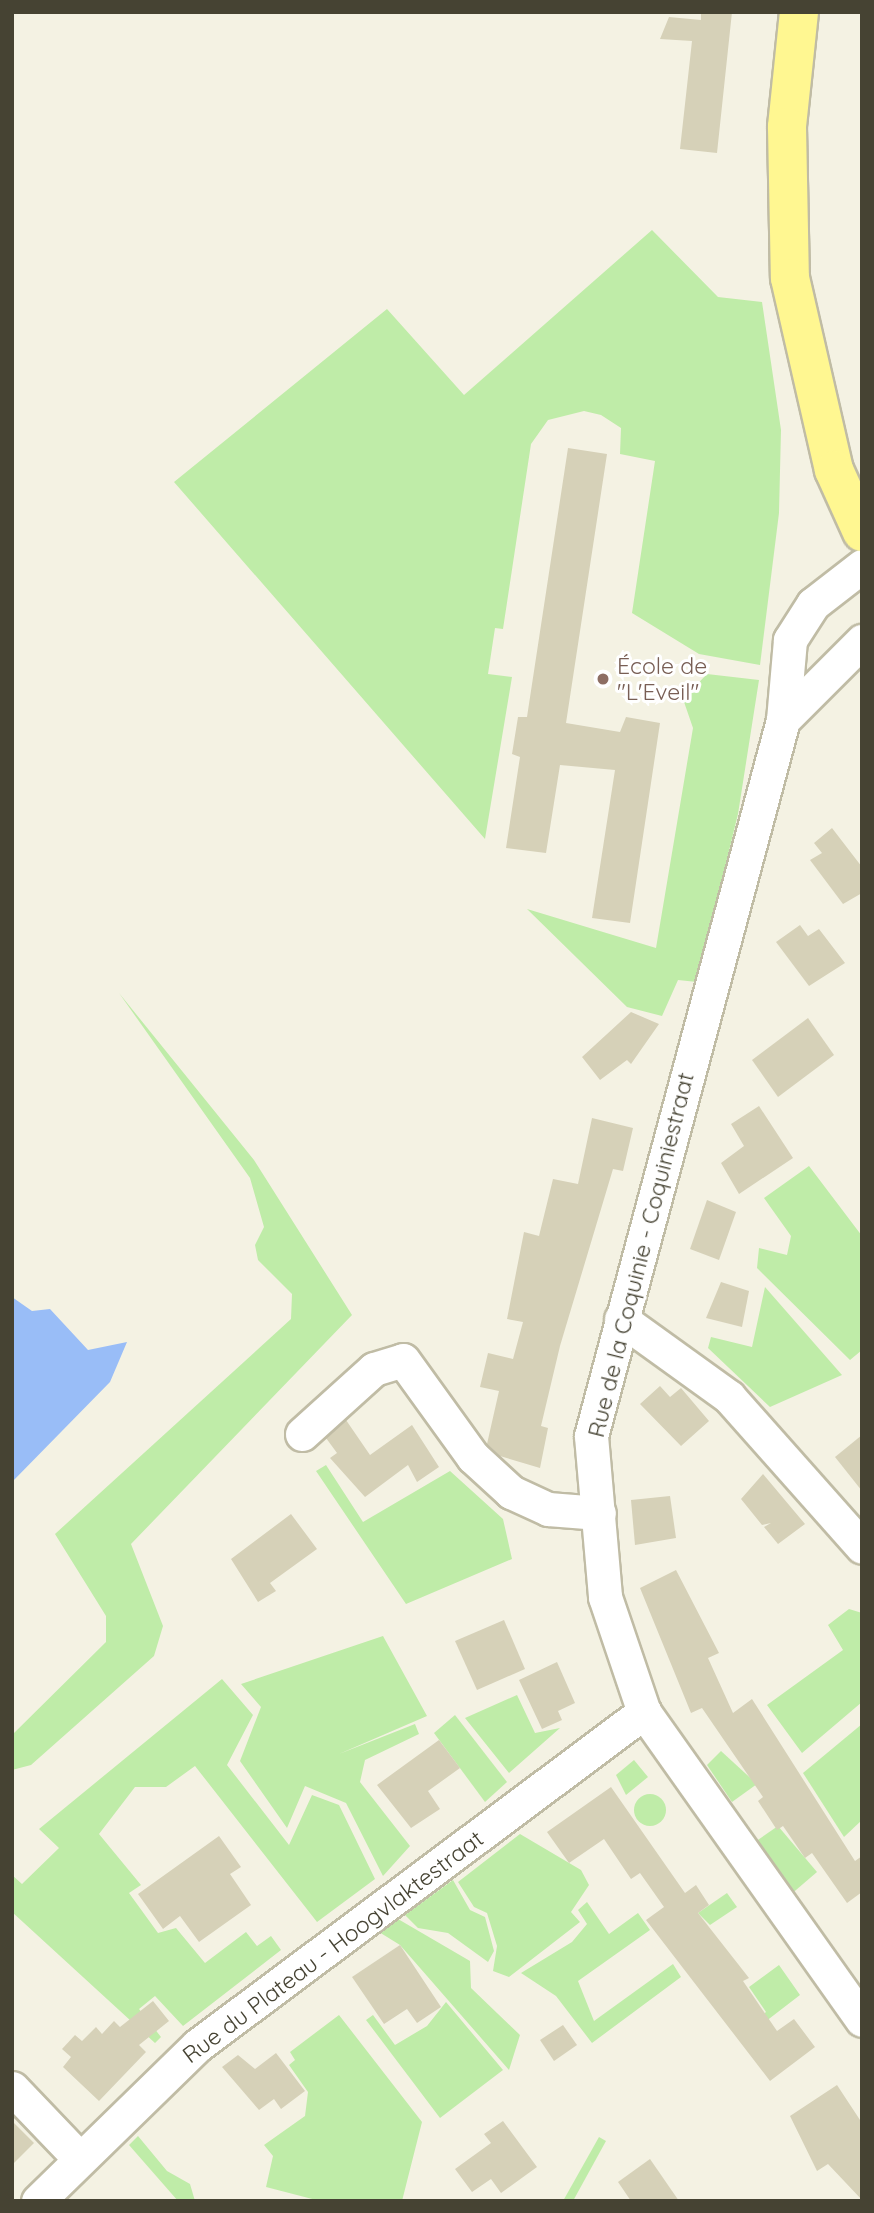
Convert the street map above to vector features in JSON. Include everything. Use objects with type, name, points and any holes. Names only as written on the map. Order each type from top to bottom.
[{"type":"main road","points":[[799,12],[787,127],[790,278],[834,470],[862,532]]},
{"type":"street","name":"Rue de la Coquinie - Coquiniestraat","points":[[862,566],[796,624],[783,720],[591,1436],[605,1597],[644,1712],[862,2020]]},
{"type":"street","name":"Rue de la Coquinie - Coquiniestraat","points":[[783,720],[862,641]]},
{"type":"street","points":[[621,1319],[729,1397],[862,1547]]},
{"type":"street","points":[[302,1434],[374,1369],[403,1360],[473,1457],[511,1492],[548,1509],[599,1513]]},
{"type":"street","name":"Rue du Plateau - Hoogvlaktestraat","points":[[38,2201],[77,2156],[198,2045],[644,1712]]},
{"type":"street","points":[[12,2088],[77,2156]]},
{"type":"green space","points":[[652,230],[718,297],[762,302],[781,430],[779,513],[760,665],[699,654],[632,613],[655,461],[620,454],[621,428],[601,415],[584,411],[548,420],[531,444],[503,629],[495,628],[488,674],[512,677],[485,839],[174,482],[387,309],[464,395]]},
{"type":"green space","points":[[707,674],[759,680],[738,814],[697,982],[678,980],[662,1016],[627,1007],[527,909],[656,948],[693,728],[683,699]]},
{"type":"green space","points":[[119,993],[254,1160],[352,1315],[131,1544],[163,1626],[154,1656],[31,1765],[12,1770],[12,1735],[106,1642],[106,1616],[55,1534],[291,1319],[292,1294],[258,1260],[255,1245],[264,1227],[250,1178]]},
{"type":"green space","points":[[809,1166],[862,1236],[862,1350],[850,1360],[757,1268],[759,1248],[787,1255],[791,1236],[764,1198]]},
{"type":"green space","points":[[765,1287],[842,1375],[770,1407],[708,1348],[711,1337],[752,1347]]},
{"type":"green space","points":[[326,1465],[363,1522],[450,1471],[503,1519],[512,1559],[406,1604],[316,1471]]},
{"type":"green space","points":[[849,1609],[862,1613],[862,1702],[802,1753],[767,1705],[843,1650],[828,1625]]},
{"type":"green space","points":[[383,1636],[427,1716],[339,1754],[415,1724],[419,1734],[365,1760],[360,1782],[410,1846],[383,1876],[346,1803],[305,1786],[287,1828],[240,1761],[261,1707],[241,1684]]},
{"type":"green space","points":[[222,1679],[253,1715],[227,1765],[289,1845],[312,1795],[339,1805],[375,1879],[317,1922],[195,1766],[166,1787],[135,1787],[99,1834],[141,1885],[129,1893],[158,1933],[176,1928],[205,1963],[246,1932],[257,1946],[271,1936],[281,1950],[183,2026],[155,1996],[139,2009],[161,2037],[155,2043],[12,1912],[12,1875],[22,1884],[59,1848],[39,1829]]},
{"type":"green space","points":[[517,1695],[535,1733],[560,1728],[509,1773],[465,1718]]},
{"type":"green space","points":[[455,1715],[507,1782],[485,1802],[434,1733]]},
{"type":"green space","points":[[862,1724],[862,1820],[844,1837],[803,1773]]},
{"type":"green space","points":[[721,1751],[757,1784],[732,1802],[707,1765]]},
{"type":"green space","points":[[634,1760],[648,1777],[626,1795],[616,1775]]},
{"type":"green space","points":[[650,1794],[661,1799],[666,1810],[661,1821],[650,1826],[639,1821],[634,1810],[639,1799]]},
{"type":"green space","points":[[778,1826],[817,1872],[789,1896],[752,1844]]},
{"type":"green space","points":[[520,1834],[581,1870],[589,1885],[571,1912],[580,1922],[509,1977],[493,1971],[497,1946],[487,1913],[474,1907],[458,1882]]},
{"type":"green space","points":[[453,1880],[470,1910],[485,1917],[494,1951],[488,1962],[448,1933],[418,1928],[405,1915]]},
{"type":"green space","points":[[727,1893],[737,1907],[710,1925],[698,1913]]},
{"type":"green space","points":[[587,1902],[609,1934],[638,1913],[650,1930],[578,1981],[594,2021],[673,1964],[681,1977],[592,2043],[556,1996],[521,1973],[572,1942],[587,1924],[578,1910]]},
{"type":"green space","points":[[398,1919],[470,1961],[471,1988],[520,2035],[509,2070],[400,1945],[379,1932]]},
{"type":"green space","points":[[779,1965],[800,1995],[748,2035],[744,2030],[766,2012],[749,1987]]},
{"type":"green space","points":[[446,2002],[503,2070],[440,2118],[366,2020],[373,2015],[395,2045],[427,2026]]},
{"type":"green space","points":[[339,2015],[422,2122],[402,2201],[320,2201],[266,2187],[273,2156],[264,2145],[305,2116],[308,2092],[289,2065],[295,2060],[290,2052]]},
{"type":"green space","points":[[138,2136],[167,2171],[190,2184],[195,2201],[178,2201],[129,2145]]},
{"type":"green space","points":[[599,2137],[606,2141],[573,2201],[563,2201]]},
{"type":"water","points":[[12,1297],[32,1311],[50,1309],[88,1350],[127,1342],[110,1382],[12,1482]]},
{"type":"building","points":[[701,12],[732,12],[717,153],[680,149],[692,41],[660,39],[669,17],[701,20]]},
{"type":"building","points":[[568,448],[607,454],[566,723],[620,732],[626,717],[660,723],[630,923],[592,918],[615,770],[560,765],[546,853],[506,848],[520,757],[512,754],[518,717],[527,717]]},
{"type":"building","points":[[832,828],[862,867],[862,893],[843,904],[810,860],[822,853],[814,843]]},
{"type":"building","points":[[800,925],[808,936],[819,929],[845,963],[809,986],[776,942]]},
{"type":"building","points":[[631,1012],[659,1024],[631,1064],[627,1060],[600,1080],[582,1057]]},
{"type":"building","points":[[808,1018],[834,1055],[778,1097],[752,1060]]},
{"type":"building","points":[[759,1106],[793,1158],[739,1194],[721,1163],[744,1146],[731,1124]]},
{"type":"building","points":[[592,1118],[633,1128],[623,1171],[613,1169],[560,1346],[541,1426],[548,1428],[540,1468],[500,1456],[487,1444],[499,1391],[480,1387],[488,1353],[513,1359],[523,1322],[507,1319],[524,1232],[539,1236],[553,1179],[578,1184]]},
{"type":"building","points":[[707,1200],[736,1212],[719,1260],[690,1249]]},
{"type":"building","points":[[721,1282],[749,1291],[742,1327],[706,1318]]},
{"type":"building","points":[[660,1386],[670,1397],[681,1388],[709,1421],[681,1446],[640,1404]]},
{"type":"building","points":[[346,1420],[370,1455],[412,1425],[439,1467],[417,1482],[408,1465],[365,1497],[330,1458],[337,1453],[326,1438]]},
{"type":"building","points":[[862,1435],[862,1491],[835,1457]]},
{"type":"building","points":[[763,1474],[805,1524],[778,1544],[764,1527],[771,1523],[762,1525],[741,1499]]},
{"type":"building","points":[[670,1496],[676,1538],[635,1545],[631,1500]]},
{"type":"building","points":[[291,1514],[317,1549],[270,1583],[276,1591],[258,1602],[231,1559]]},
{"type":"building","points":[[676,1570],[719,1653],[708,1658],[733,1713],[752,1699],[855,1861],[862,1856],[862,1892],[847,1903],[812,1853],[805,1858],[783,1826],[777,1830],[758,1801],[763,1797],[702,1708],[691,1713],[640,1588]]},
{"type":"building","points":[[504,1620],[525,1669],[477,1690],[455,1641]]},
{"type":"building","points":[[557,1662],[575,1703],[558,1711],[562,1720],[542,1729],[519,1680]]},
{"type":"building","points":[[439,1740],[460,1768],[428,1791],[440,1809],[411,1828],[377,1785]]},
{"type":"building","points":[[611,1787],[685,1893],[696,1885],[709,1905],[698,1913],[749,1978],[743,1981],[777,2031],[794,2019],[815,2047],[770,2081],[646,1920],[664,1907],[640,1873],[631,1879],[604,1839],[569,1863],[547,1832]]},
{"type":"building","points":[[219,1836],[241,1867],[230,1874],[251,1905],[199,1942],[180,1916],[163,1929],[138,1894]]},
{"type":"building","points":[[400,1945],[441,2007],[417,2023],[407,2009],[384,2024],[352,1977]]},
{"type":"building","points":[[153,2001],[169,2021],[139,2045],[146,2052],[99,2101],[63,2067],[71,2057],[62,2049],[75,2035],[82,2041],[96,2027],[102,2034],[114,2021],[120,2027]]},
{"type":"building","points":[[563,2025],[577,2045],[554,2061],[540,2040]]},
{"type":"building","points":[[276,2053],[305,2091],[281,2109],[274,2099],[259,2110],[222,2067],[238,2055],[255,2069]]},
{"type":"building","points":[[837,2085],[862,2123],[862,2200],[828,2164],[817,2171],[790,2116]]},
{"type":"building","points":[[12,2121],[34,2143],[12,2165]]},
{"type":"building","points":[[503,2121],[537,2167],[501,2193],[491,2179],[472,2192],[455,2169],[491,2143],[484,2134]]},
{"type":"building","points":[[650,2159],[679,2201],[631,2201],[618,2182]]},
{"type":"place","name":"École de \"L'Eveil\"","points":[[603,679]]}]
